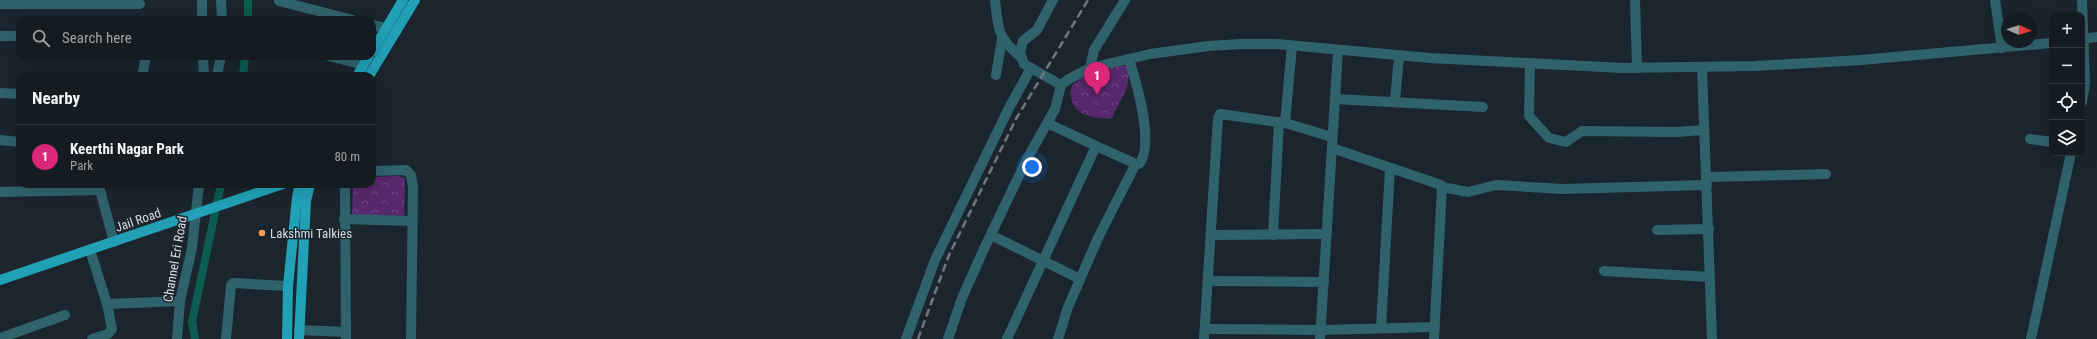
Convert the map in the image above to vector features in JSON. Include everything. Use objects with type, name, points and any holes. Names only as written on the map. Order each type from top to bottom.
[{"type":"main road","points":[[376,45],[403,0]]},
{"type":"main road","points":[[371,72],[415,0]]},
{"type":"main road","points":[[360,72],[367,60]]},
{"type":"main road","name":"Jail Road","points":[[0,280],[272,188]]},
{"type":"main road","points":[[287,339],[288,286],[299,188]]},
{"type":"main road","points":[[299,334],[306,201],[309,188]]},
{"type":"street","points":[[202,0],[202,16]]},
{"type":"street","points":[[221,0],[222,16]]},
{"type":"street","points":[[995,0],[997,21],[1002,39],[1007,46],[1022,58]]},
{"type":"street","points":[[1054,0],[1037,30],[1023,41],[1020,53],[1024,64],[1061,85]]},
{"type":"street","points":[[1090,68],[1094,50],[1125,0]]},
{"type":"street","points":[[1635,0],[1637,68]]},
{"type":"street","points":[[1995,0],[2001,41]]},
{"type":"street","points":[[2082,0],[2082,12]]},
{"type":"street","points":[[279,1],[338,16]]},
{"type":"street","points":[[0,4],[31,2],[140,4]]},
{"type":"street","points":[[376,26],[386,28]]},
{"type":"street","points":[[0,36],[16,36]]},
{"type":"street","points":[[2085,39],[2097,38]]},
{"type":"street","points":[[996,75],[1002,39]]},
{"type":"street","points":[[948,339],[962,298],[991,235],[1027,159],[1055,109],[1061,85],[1069,78],[1090,68],[1130,59],[1208,46],[1241,44],[1292,46],[1399,56],[1637,68],[1702,68],[1854,60],[2002,48]]},
{"type":"street","points":[[2037,45],[2049,44]]},
{"type":"street","points":[[1273,235],[1282,122],[1292,46]]},
{"type":"street","points":[[2083,48],[2085,84]]},
{"type":"street","points":[[1321,335],[1338,50]]},
{"type":"street","points":[[1395,101],[1399,56]]},
{"type":"street","points":[[1058,339],[1080,279],[1098,238],[1135,165],[1139,164],[1145,155],[1145,128],[1138,89],[1130,59]]},
{"type":"street","points":[[143,72],[145,60]]},
{"type":"street","points":[[203,60],[204,72]]},
{"type":"street","points":[[218,72],[220,60]]},
{"type":"street","points":[[1530,63],[1529,116],[1549,138],[1555,141],[1569,141],[1582,132],[1676,132],[1704,130]]},
{"type":"street","points":[[906,339],[935,260],[1009,108],[1031,68]]},
{"type":"street","points":[[1702,68],[1712,339]]},
{"type":"street","points":[[0,94],[16,94]]},
{"type":"street","points":[[1335,99],[1395,101],[1483,107]]},
{"type":"street","points":[[1332,137],[1282,122],[1220,114],[1218,118],[1204,334],[1321,335],[1381,328],[1435,327]]},
{"type":"street","points":[[1047,123],[1132,162],[1135,165]]},
{"type":"street","points":[[2030,139],[2049,142]]},
{"type":"street","points":[[0,140],[16,142]]},
{"type":"street","points":[[1007,339],[1042,260],[1096,146]]},
{"type":"street","points":[[1332,148],[1441,185],[1442,187],[1468,192],[1496,185],[1562,189],[1826,174]]},
{"type":"street","points":[[2031,339],[2070,156]]},
{"type":"street","points":[[1381,328],[1390,168]]},
{"type":"street","points":[[376,171],[406,170],[411,175],[411,339]]},
{"type":"street","points":[[1434,339],[1442,187]]},
{"type":"street","points":[[0,192],[80,188]]},
{"type":"street","points":[[100,188],[114,242]]},
{"type":"street","name":"Channel Eri Road","points":[[177,339],[180,301],[192,248],[199,188]]},
{"type":"street","points":[[299,334],[346,336],[345,188]]},
{"type":"street","points":[[344,219],[412,221]]},
{"type":"street","points":[[1657,230],[1709,229]]},
{"type":"street","points":[[1211,235],[1327,234]]},
{"type":"street","points":[[991,235],[1080,279]]},
{"type":"street","points":[[90,250],[106,304],[111,332],[92,339]]},
{"type":"street","points":[[1604,272],[1710,277]]},
{"type":"street","points":[[1208,281],[1324,282]]},
{"type":"street","points":[[226,339],[231,286],[233,283],[288,286]]},
{"type":"street","points":[[106,304],[180,301]]},
{"type":"street","points":[[0,338],[65,314]]},
{"type":"green space","points":[[1117,66],[1130,66],[1127,88],[1111,119],[1091,117],[1080,112],[1072,102],[1071,87],[1089,75]]},
{"type":"green space","points":[[397,176],[405,178],[404,216],[352,215],[353,188],[376,188],[376,177]]},
{"type":"waterway","points":[[248,0],[248,16]]},
{"type":"waterway","points":[[243,72],[245,60]]},
{"type":"waterway","points":[[195,339],[192,322],[220,188]]},
{"type":"railway","points":[[918,339],[949,255],[1016,119],[1088,0]]},
{"type":"place","name":"Keerthi Nagar Park","points":[[1097,95]]},
{"type":"place","name":"Lakshmi Talkies","points":[[262,233]]}]
